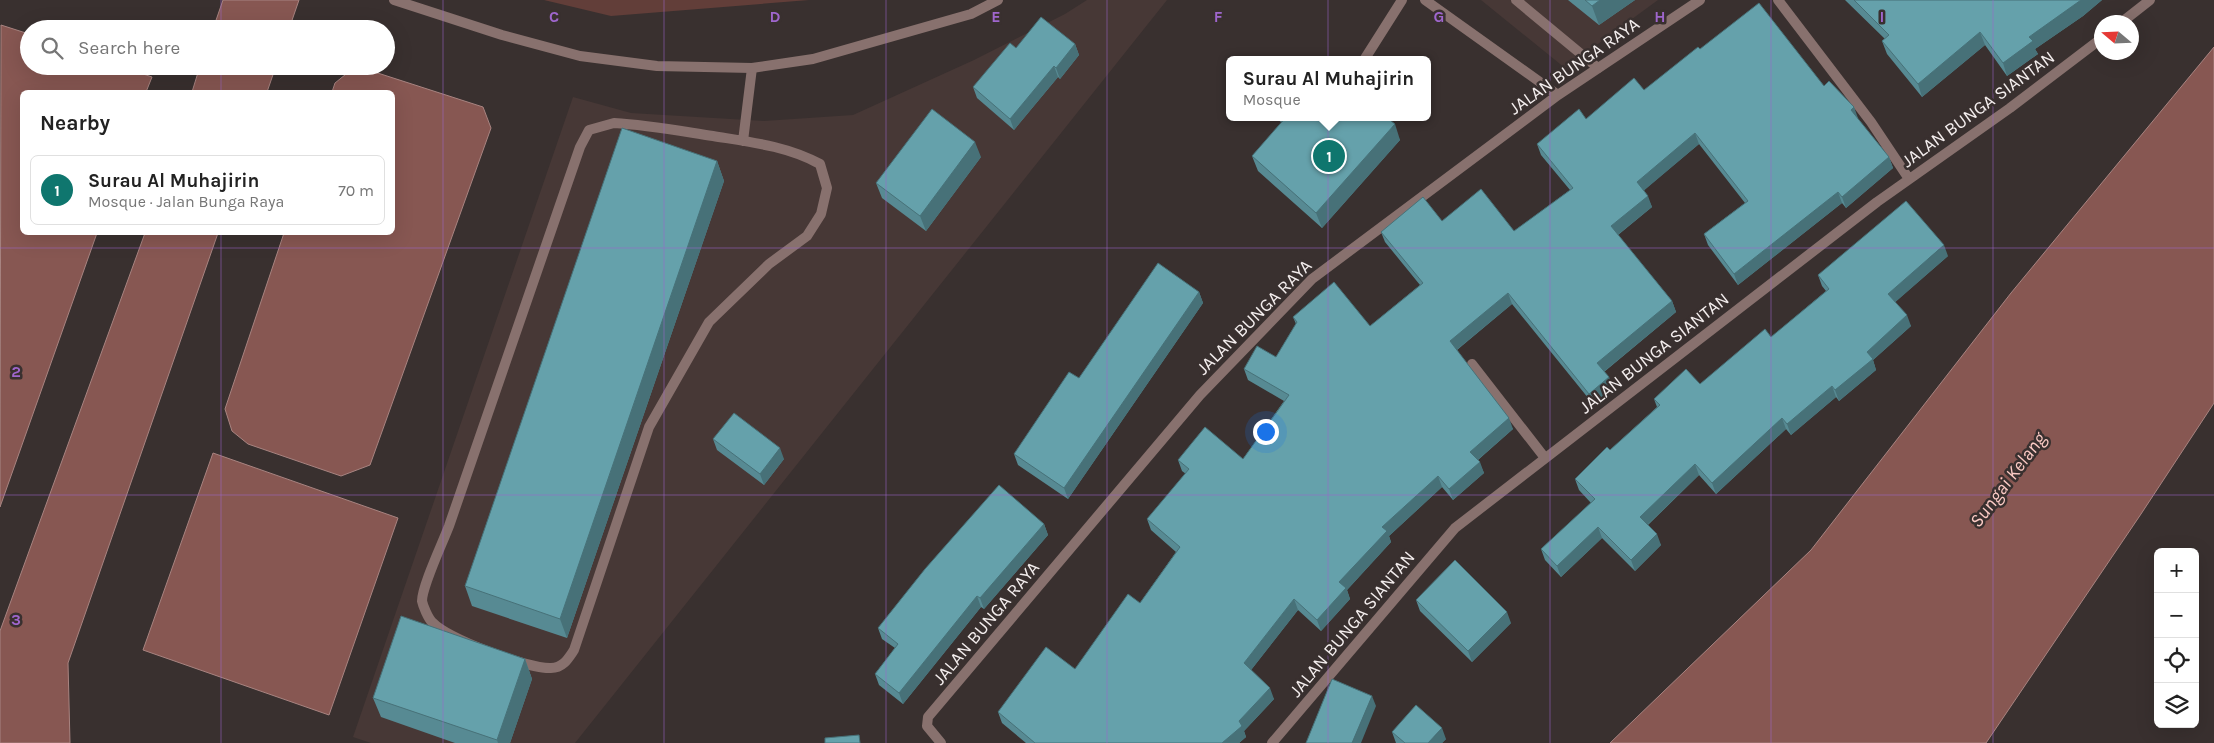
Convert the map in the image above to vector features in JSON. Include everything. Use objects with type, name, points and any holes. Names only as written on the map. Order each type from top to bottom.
[{"type":"street","points":[[394,0],[502,35],[580,56],[657,66],[752,68],[813,58],[971,14],[998,0]]},
{"type":"street","points":[[1367,56],[1402,0]]},
{"type":"street","points":[[1424,0],[1558,95]]},
{"type":"street","points":[[1516,0],[1598,68]]},
{"type":"street","name":"JALAN BUNGA RAYA","points":[[941,743],[927,726],[928,717],[1200,395],[1312,279],[1558,95],[1700,0]]},
{"type":"street","points":[[1778,0],[1871,122],[1910,179]]},
{"type":"street","points":[[2131,15],[2150,0]]},
{"type":"street","name":"JALAN BUNGA SIANTAN","points":[[1272,743],[1454,528],[1910,179],[2010,108],[2094,44]]},
{"type":"street","points":[[743,141],[752,68]]},
{"type":"street","points":[[614,123],[642,124],[743,141],[801,154],[820,164],[827,188],[821,214],[807,236],[769,264],[709,322],[649,427],[574,650],[565,664],[552,668],[524,663],[453,636],[431,621],[422,602],[426,587],[580,146],[589,130],[614,123]]},
{"type":"street","points":[[1472,364],[1546,458]]},
{"type":"shaded area","points":[[544,0],[809,0],[611,16]]},
{"type":"shaded area","points":[[1087,0],[1167,0],[575,743],[371,743],[353,737],[573,97],[631,113],[764,121],[853,115],[974,60],[1065,14]]},
{"type":"shaded area","points":[[1481,0],[1658,0],[1565,68]]},
{"type":"water","points":[[223,0],[299,0],[292,20],[216,20]]},
{"type":"water","points":[[1,25],[20,31],[20,75],[146,75],[152,77],[147,90],[20,90],[20,235],[96,235],[0,507]]},
{"type":"water","name":"Sungai Kelang","points":[[2214,47],[2214,403],[1986,743],[1610,743],[1811,550],[2011,293]]},
{"type":"water","points":[[197,75],[273,75],[268,90],[193,90]]},
{"type":"water","points":[[345,75],[384,75],[483,107],[491,128],[370,465],[341,476],[248,444],[232,431],[225,409],[283,235],[395,235],[395,90],[333,90],[335,83]]},
{"type":"water","points":[[144,235],[217,235],[68,663],[70,743],[0,743],[0,631]]},
{"type":"water","points":[[213,453],[398,518],[329,715],[143,650]]},
{"type":"building","points":[[1585,0],[1600,0],[1592,6]]},
{"type":"building","points":[[1854,0],[2081,0],[2029,37],[2033,41],[2003,63],[1980,32],[1918,84],[1882,41],[1889,35]]},
{"type":"building","points":[[1759,3],[1824,86],[1829,81],[1854,107],[1851,110],[1889,157],[1842,197],[1838,192],[1734,274],[1704,234],[1748,201],[1695,133],[1637,182],[1648,196],[1611,226],[1672,301],[1597,363],[1609,377],[1589,394],[1508,293],[1450,341],[1509,418],[1470,452],[1480,462],[1449,489],[1438,476],[1382,527],[1387,531],[1339,582],[1346,588],[1317,620],[1294,599],[1244,663],[1270,688],[1239,721],[1242,726],[1222,743],[1035,743],[998,712],[1046,647],[1075,669],[1128,594],[1140,603],[1180,547],[1147,519],[1189,469],[1178,460],[1205,427],[1243,459],[1289,395],[1244,369],[1257,346],[1276,357],[1297,322],[1293,317],[1334,282],[1370,326],[1423,283],[1381,232],[1423,197],[1442,221],[1481,189],[1514,231],[1573,188],[1537,144],[1579,109],[1586,119],[1634,78],[1644,90],[1698,47],[1700,49]]},
{"type":"building","points":[[1041,17],[1075,44],[1010,119],[973,87],[1010,43],[1016,48]]},
{"type":"building","points":[[932,109],[975,142],[920,216],[876,183]]},
{"type":"building","points":[[1283,121],[1391,121],[1395,124],[1316,213],[1252,156]]},
{"type":"building","points":[[622,128],[717,161],[560,619],[465,586]]},
{"type":"building","points":[[1906,201],[1944,245],[1888,294],[1907,315],[1867,352],[1873,359],[1835,390],[1832,386],[1787,424],[1782,418],[1712,483],[1695,464],[1640,517],[1657,534],[1631,560],[1598,527],[1557,566],[1541,549],[1595,499],[1575,479],[1607,447],[1610,450],[1660,405],[1654,399],[1686,369],[1700,384],[1765,329],[1771,337],[1829,289],[1818,275]]},
{"type":"building","points":[[1158,263],[1199,292],[1064,488],[1014,454],[1069,372],[1079,378]]},
{"type":"building","points":[[734,413],[780,448],[760,474],[713,439]]},
{"type":"building","points":[[999,485],[1044,524],[980,598],[977,596],[899,693],[875,674],[898,644],[878,628],[925,569]]},
{"type":"building","points":[[1455,560],[1507,612],[1468,651],[1416,600]]},
{"type":"building","points":[[401,616],[525,659],[497,740],[373,698]]},
{"type":"building","points":[[1332,679],[1372,696],[1352,743],[1306,743]]},
{"type":"building","points":[[1416,705],[1442,728],[1428,743],[1405,743],[1392,732]]},
{"type":"building","points":[[859,735],[860,743],[825,743],[825,738]]},
{"type":"place","name":"Surau Al Muhajirin","points":[[1329,156]]}]
